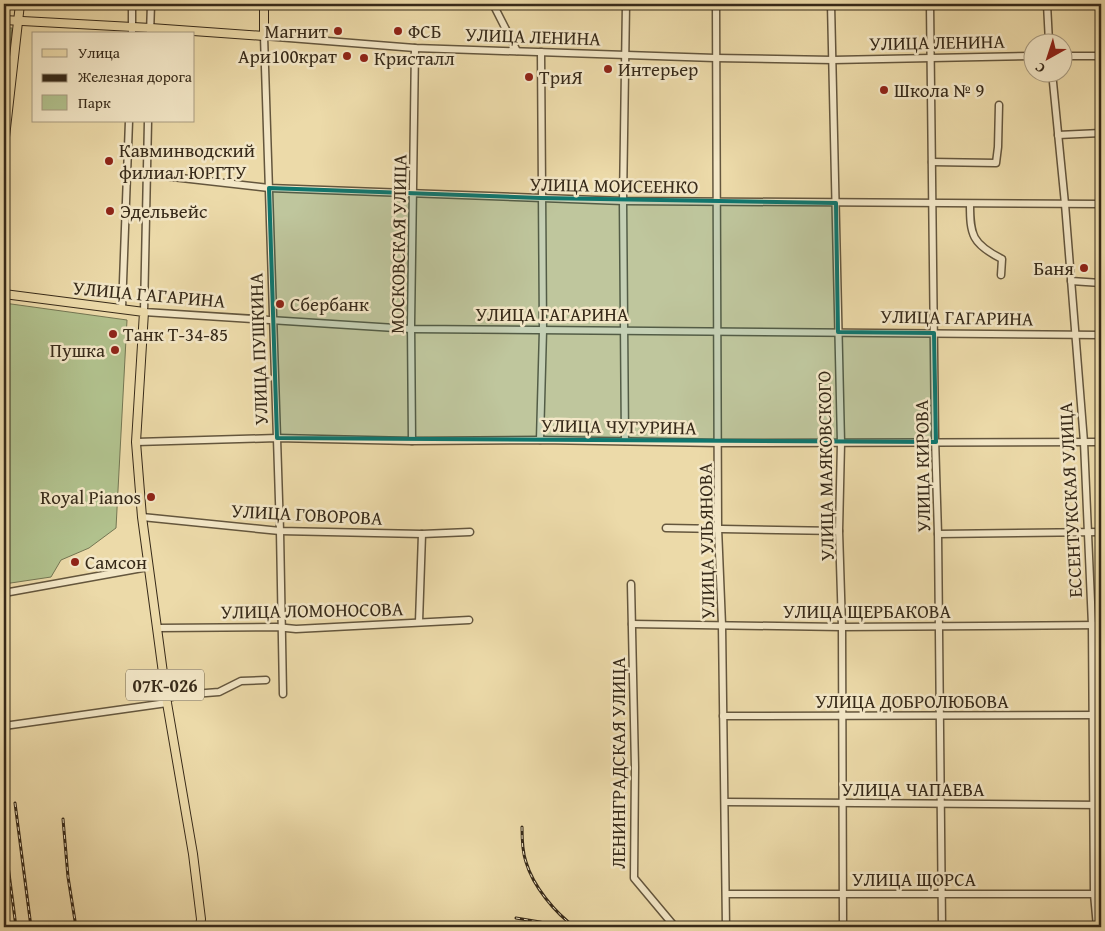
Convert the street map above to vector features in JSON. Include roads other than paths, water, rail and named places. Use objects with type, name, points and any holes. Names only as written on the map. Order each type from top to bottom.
[{"type":"main road","points":[[4,146],[20,4]]},
{"type":"main road","name":"УЛИЦА ПУШКИНА","points":[[264,4],[264,36]]},
{"type":"main road","name":"УЛИЦА ЛЕНИНА","points":[[4,20],[174,32]]},
{"type":"main road","name":"УЛИЦА ЛЕНИНА","points":[[195,33],[264,36]]},
{"type":"main road","name":"УЛИЦА ГАГАРИНА","points":[[4,294],[144,312]]},
{"type":"main road","name":"07К-026","points":[[144,312],[136,442],[142,517],[167,701],[193,854],[201,919],[200,927]]},
{"type":"street","points":[[132,4],[132,30]]},
{"type":"street","points":[[151,4],[151,31]]},
{"type":"street","points":[[493,4],[518,51]]},
{"type":"street","points":[[626,4],[624,55],[626,441]]},
{"type":"street","name":"УЛИЦА УЛЬЯНОВА","points":[[716,4],[718,528],[722,625],[726,927]]},
{"type":"street","name":"УЛИЦА МАЯКОВСКОГО","points":[[831,4],[841,443],[843,927]]},
{"type":"street","name":"УЛИЦА КИРОВА","points":[[930,4],[942,927]]},
{"type":"street","points":[[1047,4],[1048,32]]},
{"type":"street","name":"УЛИЦА ЛЕНИНА","points":[[264,36],[415,48],[715,58],[833,60],[1022,56]]},
{"type":"street","name":"УЛИЦА ПУШКИНА","points":[[264,36],[280,531],[283,694]]},
{"type":"street","points":[[1072,56],[1101,56],[1101,38]]},
{"type":"street","name":"МОСКОВСКАЯ УЛИЦА","points":[[412,441],[411,329],[415,48]]},
{"type":"street","points":[[540,440],[542,330],[541,52]]},
{"type":"street","name":"ЕССЕНТУКСКАЯ УЛИЦА","points":[[1053,82],[1066,204],[1074,335],[1084,442],[1092,625],[1093,805],[1098,894],[1096,927]]},
{"type":"street","points":[[932,162],[996,163],[999,106]]},
{"type":"street","points":[[122,310],[129,122]]},
{"type":"street","points":[[144,312],[148,122]]},
{"type":"street","points":[[1058,135],[1101,133]]},
{"type":"street","name":"УЛИЦА МОИСЕЕНКО","points":[[128,172],[269,188],[624,201],[1101,204]]},
{"type":"street","points":[[970,204],[970,224],[973,236],[989,252],[1002,259],[1001,274]]},
{"type":"street","points":[[1071,281],[1101,283]]},
{"type":"street","name":"УЛИЦА ГАГАРИНА","points":[[144,312],[411,329],[1101,335]]},
{"type":"street","name":"УЛИЦА ЧУГУРИНА","points":[[136,442],[277,438],[719,443],[1101,442]]},
{"type":"street","name":"УЛИЦА ГОВОРОВА","points":[[142,517],[280,531],[422,534],[470,532]]},
{"type":"street","points":[[666,528],[840,531]]},
{"type":"street","points":[[938,534],[1101,532]]},
{"type":"street","points":[[419,622],[422,534]]},
{"type":"street","points":[[4,593],[148,567]]},
{"type":"street","name":"ЛЕНИНГРАДСКАЯ УЛИЦА","points":[[631,584],[634,878],[675,927]]},
{"type":"street","name":"УЛИЦА ЛОМОНОСОВА","points":[[156,628],[296,629],[469,620]]},
{"type":"street","name":"УЛИЦА ЩЕРБАКОВА","points":[[632,624],[842,627],[1101,625]]},
{"type":"street","points":[[4,726],[167,701],[180,695],[218,692],[241,681],[266,680]]},
{"type":"street","name":"УЛИЦА ДОБРОЛЮБОВА","points":[[723,716],[1101,716]]},
{"type":"street","name":"УЛИЦА ЧАПАЕВА","points":[[725,802],[1101,805]]},
{"type":"street","name":"УЛИЦА ЩОРСА","points":[[726,894],[1098,894]]},
{"type":"railway","points":[[15,803],[31,927]]},
{"type":"railway","points":[[63,819],[68,877],[76,927]]},
{"type":"railway","points":[[522,827],[524,854],[529,871],[539,889],[553,907],[575,927]]},
{"type":"railway","points":[[4,835],[16,927]]},
{"type":"railway","points":[[516,918],[559,927]]},
{"type":"place","name":"Магнит","points":[[338,31]]},
{"type":"place","name":"ФСБ","points":[[398,31]]},
{"type":"place","name":"Ари100крат","points":[[347,56]]},
{"type":"place","name":"Кристалл","points":[[364,58]]},
{"type":"place","name":"Интерьер","points":[[608,69]]},
{"type":"place","name":"ТриЯ","points":[[529,77]]},
{"type":"place","name":"Школа № 9","points":[[884,90]]},
{"type":"place","name":"Кавминводский филиал ЮРГТУ","points":[[109,161]]},
{"type":"place","name":"Эдельвейс","points":[[110,211]]},
{"type":"place","name":"Баня","points":[[1084,268]]},
{"type":"place","name":"Сбербанк","points":[[280,304]]},
{"type":"place","name":"Танк Т-34-85","points":[[113,334]]},
{"type":"place","name":"Пушка","points":[[115,350]]},
{"type":"place","name":"Royal Pianos","points":[[151,497]]},
{"type":"place","name":"Самсон","points":[[75,562]]}]
